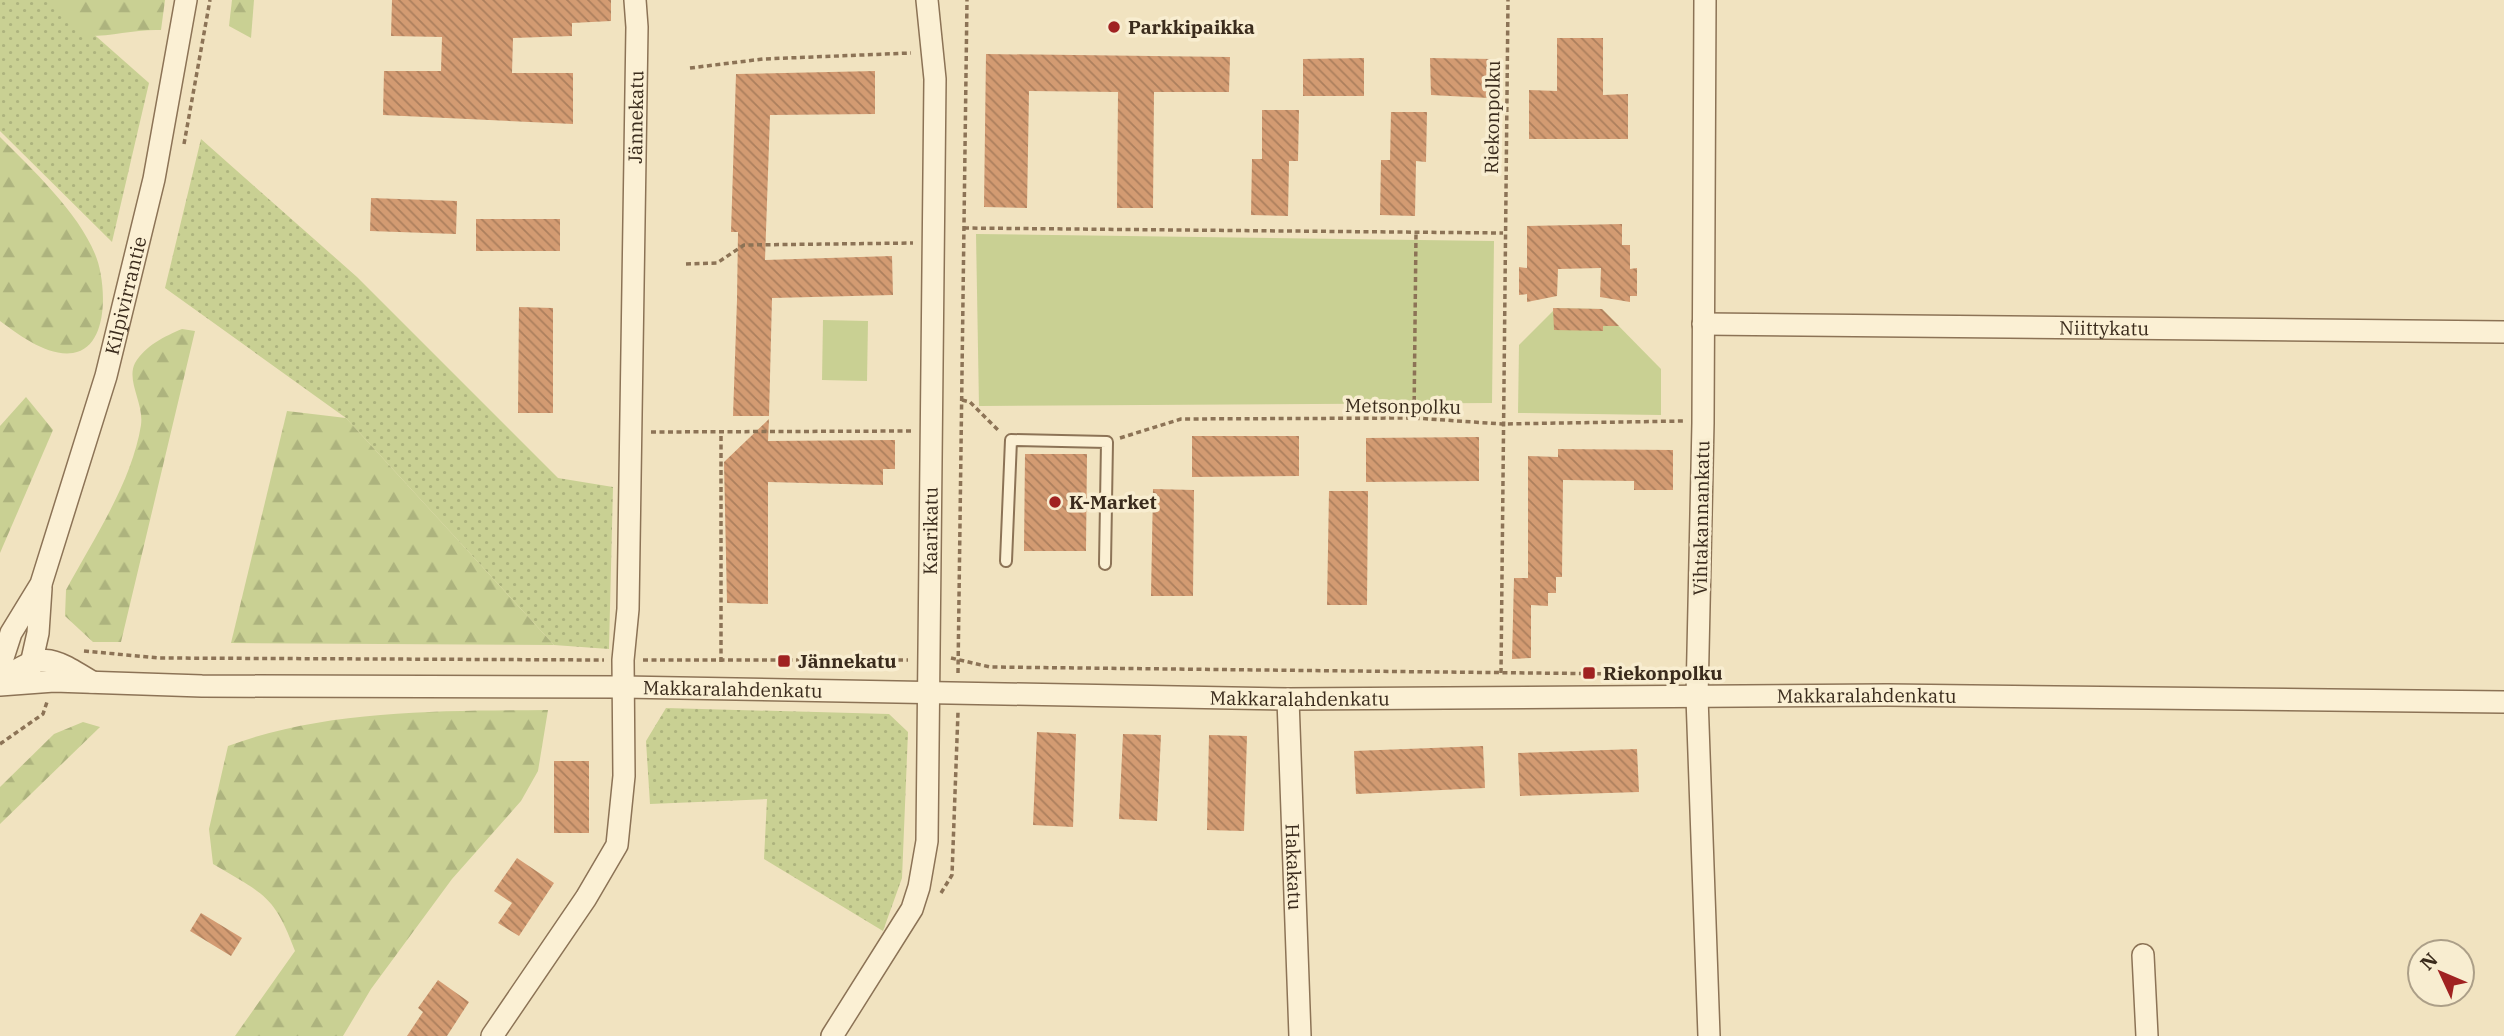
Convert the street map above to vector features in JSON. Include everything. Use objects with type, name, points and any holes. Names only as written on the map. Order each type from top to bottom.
[{"type":"street","name":"Kilpivirrantie","points":[[0,667],[11,634],[41,584],[106,376],[154,179],[186,0]]},
{"type":"street","name":"Jännekatu","points":[[492,1036],[586,898],[617,845],[624,776],[622,687],[628,609],[637,27],[635,0]]},
{"type":"street","name":"Kaarikatu","points":[[832,1036],[912,909],[919,887],[929,814],[934,52],[927,0]]},
{"type":"street","name":"Vihtakannankatu","points":[[1705,0],[1703,423],[1697,697],[1709,1036]]},
{"type":"street","name":"Niittykatu","points":[[1703,324],[2504,332]]},
{"type":"street","name":"Kilpivirrantie","points":[[27,682],[38,633],[41,584]]},
{"type":"street","points":[[0,683],[32,660],[59,662],[97,685]]},
{"type":"street","name":"Makkaralahdenkatu","points":[[27,682],[54,681],[97,685],[622,687],[1288,699],[1886,695],[2504,702]]},
{"type":"street","points":[[0,683],[27,682]]},
{"type":"street","name":"Hakakatu","points":[[1288,699],[1300,1036]]},
{"type":"street","points":[[2143,955],[2147,1036]]},
{"type":"lane","points":[[1006,561],[1011,440],[1107,442],[1105,564]]},
{"type":"path","name":"Riekonpolku","points":[[1501,698],[1503,233],[1508,0]]},
{"type":"path","points":[[690,68],[763,60],[934,52]]},
{"type":"path","points":[[964,228],[1503,233]]},
{"type":"path","points":[[1414,418],[1416,233]]},
{"type":"path","points":[[686,264],[717,263],[744,245],[934,242]]},
{"type":"path","points":[[961,399],[970,402],[1011,440]]},
{"type":"path","name":"Metsonpolku","points":[[1107,442],[1181,419],[1414,418],[1502,424],[1703,423]]},
{"type":"path","points":[[631,433],[932,430]]},
{"type":"path","points":[[721,431],[721,662]]},
{"type":"path","points":[[75,649],[100,654],[159,658],[901,662],[930,657],[957,658],[990,667],[1631,674]]},
{"type":"path","points":[[0,744],[43,713],[54,681]]},
{"type":"green space","points":[[0,0],[55,0],[149,83],[112,242],[0,131]]},
{"type":"green space","points":[[50,0],[165,0],[161,30],[89,36]]},
{"type":"green space","points":[[232,0],[254,0],[251,38],[229,26]]},
{"type":"green space","points":[[0,137],[66,207],[87,238],[99,265],[103,295],[100,326],[94,339],[85,348],[73,353],[54,352],[44,348],[0,321]]},
{"type":"green space","points":[[201,139],[357,277],[558,478],[613,487],[609,649],[554,645],[346,418],[165,288]]},
{"type":"green space","points":[[976,234],[1494,241],[1492,403],[979,406]]},
{"type":"green space","points":[[1556,308],[1602,309],[1661,369],[1661,415],[1518,413],[1519,345]]},
{"type":"green space","points":[[823,320],[868,321],[867,381],[822,380]]},
{"type":"green space","points":[[182,329],[195,331],[121,642],[93,642],[65,616],[66,590],[110,510],[136,446],[141,417],[133,377],[135,363],[162,338]]},
{"type":"green space","points":[[26,397],[53,430],[0,553],[0,426]]},
{"type":"green space","points":[[287,411],[346,418],[554,645],[231,643]]},
{"type":"green space","points":[[666,708],[889,714],[908,732],[902,878],[883,931],[764,859],[767,799],[650,804],[646,741]]},
{"type":"green space","points":[[548,710],[538,771],[521,801],[452,879],[371,989],[343,1036],[235,1036],[295,951],[280,918],[265,897],[213,864],[209,829],[228,746],[305,725],[386,714]]},
{"type":"green space","points":[[83,722],[100,727],[0,824],[0,787],[54,734]]},
{"type":"building","points":[[392,0],[611,0],[611,21],[572,23],[572,36],[513,38],[512,73],[573,73],[573,124],[383,115],[384,71],[441,71],[442,37],[391,36]]},
{"type":"building","points":[[1557,38],[1603,38],[1603,95],[1628,94],[1628,139],[1529,139],[1529,90],[1557,91]]},
{"type":"building","points":[[986,54],[1230,57],[1229,92],[1154,92],[1153,208],[1117,208],[1118,92],[1029,91],[1027,208],[984,207]]},
{"type":"building","points":[[1364,58],[1364,96],[1303,96],[1303,59]]},
{"type":"building","points":[[1430,58],[1492,59],[1489,98],[1431,95]]},
{"type":"building","points":[[875,71],[875,114],[770,115],[765,260],[892,256],[893,295],[772,298],[769,416],[733,416],[738,232],[731,232],[736,74]]},
{"type":"building","points":[[1262,110],[1299,110],[1298,161],[1289,161],[1288,216],[1251,215],[1252,159],[1262,159]]},
{"type":"building","points":[[1391,112],[1427,112],[1426,162],[1416,161],[1415,216],[1380,215],[1381,160],[1390,160]]},
{"type":"building","points":[[371,198],[457,201],[456,234],[370,231]]},
{"type":"building","points":[[476,219],[560,219],[560,251],[476,251]]},
{"type":"building","points":[[1622,224],[1622,245],[1630,245],[1630,269],[1637,268],[1637,296],[1630,296],[1630,302],[1600,297],[1601,268],[1558,269],[1557,296],[1527,302],[1527,294],[1519,295],[1519,267],[1527,268],[1527,226]]},
{"type":"building","points":[[519,307],[553,308],[553,413],[518,413]]},
{"type":"building","points":[[1553,308],[1602,309],[1619,326],[1603,326],[1603,331],[1554,330]]},
{"type":"building","points":[[769,419],[768,441],[895,440],[895,469],[883,469],[883,485],[768,482],[768,604],[727,603],[724,462]]},
{"type":"building","points":[[1192,436],[1299,436],[1299,476],[1192,477]]},
{"type":"building","points":[[1479,437],[1479,481],[1366,482],[1366,438]]},
{"type":"building","points":[[1558,449],[1673,450],[1673,490],[1634,490],[1634,481],[1563,480],[1562,577],[1556,577],[1556,593],[1548,593],[1548,606],[1531,605],[1531,658],[1512,659],[1514,578],[1528,578],[1528,456],[1558,457]]},
{"type":"building","name":"K-Market","points":[[1025,454],[1087,454],[1086,551],[1024,551]]},
{"type":"building","points":[[1153,489],[1194,490],[1193,596],[1151,596]]},
{"type":"building","points":[[1329,491],[1368,491],[1367,605],[1327,605]]},
{"type":"building","points":[[1037,732],[1076,734],[1073,827],[1033,825]]},
{"type":"building","points":[[1123,734],[1161,735],[1157,821],[1119,819]]},
{"type":"building","points":[[1209,735],[1247,736],[1244,831],[1207,830]]},
{"type":"building","points":[[1483,746],[1485,788],[1356,794],[1354,751]]},
{"type":"building","points":[[1637,749],[1639,792],[1520,796],[1518,753]]},
{"type":"building","points":[[554,761],[589,761],[589,833],[554,833]]},
{"type":"building","points":[[517,858],[554,883],[519,936],[498,923],[512,903],[494,891]]},
{"type":"building","points":[[201,913],[242,938],[231,956],[190,931]]},
{"type":"building","points":[[438,980],[469,1002],[447,1036],[407,1036],[423,1012],[418,1008]]},
{"type":"place","name":"Parkkipaikka","points":[[1114,27]]},
{"type":"place","name":"K-Market","points":[[1055,502]]},
{"type":"place","name":"Jännekatu","points":[[784,661]]},
{"type":"place","name":"Riekonpolku","points":[[1589,673]]}]
